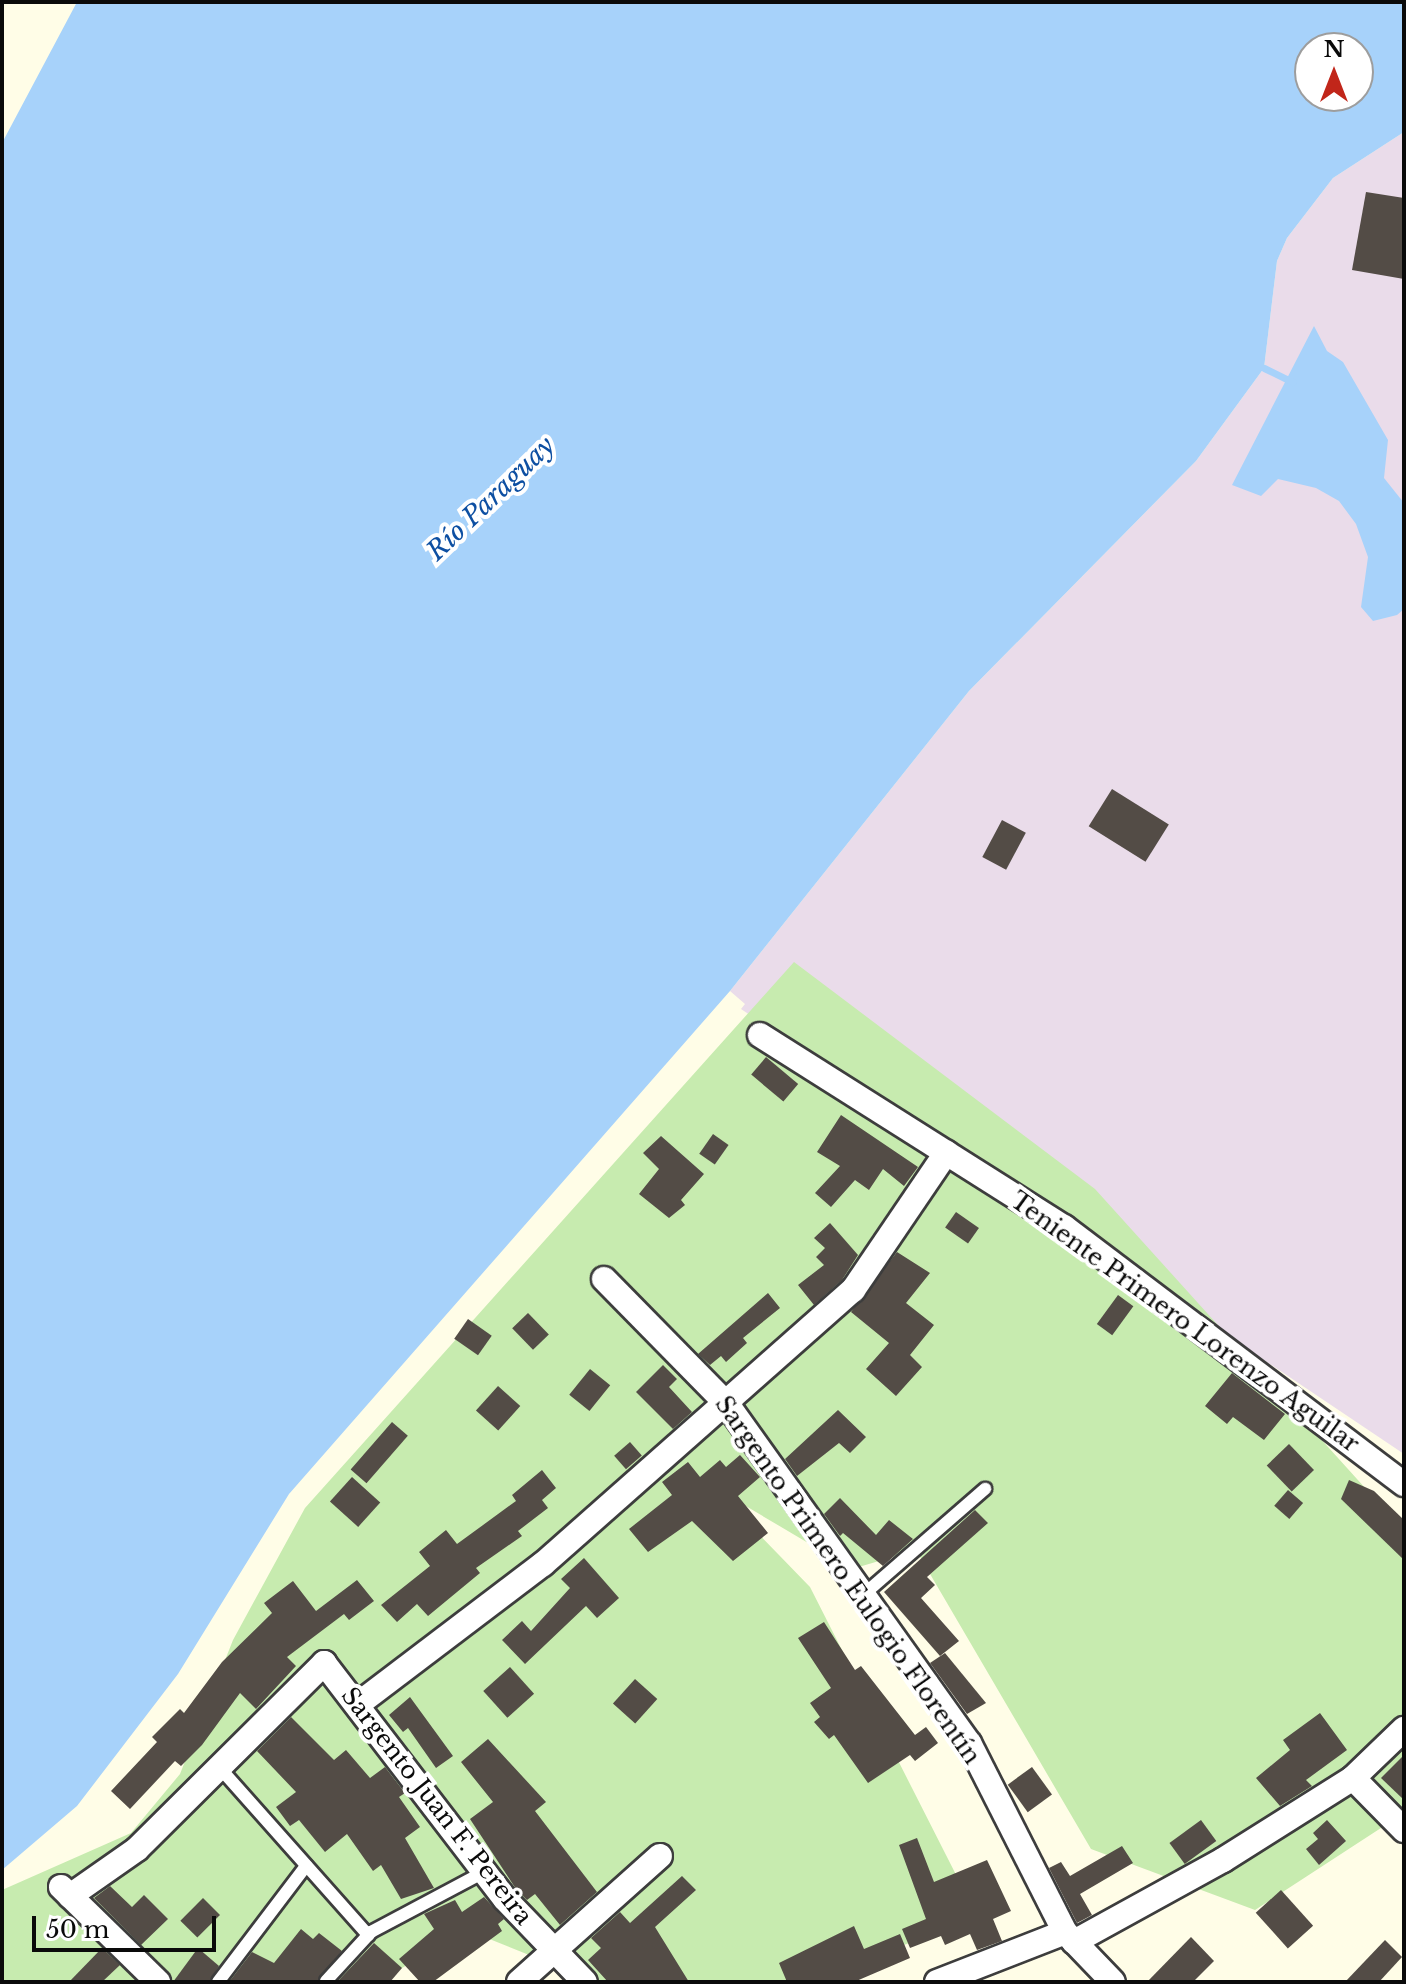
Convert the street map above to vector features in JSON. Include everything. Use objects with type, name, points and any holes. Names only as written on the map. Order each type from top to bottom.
[{"type":"street","name":"Teniente Primero Lorenzo Aguilar","points":[[760,1035],[1064,1227],[1404,1484]]},
{"type":"street","points":[[357,1705],[543,1564],[853,1290],[946,1153]]},
{"type":"street","name":"Sargento Primero Eulogio Florentín","points":[[604,1279],[727,1404],[969,1743],[1070,1937],[1113,1982]]},
{"type":"street","name":"Sargento Juan F. Pereira","points":[[219,1767],[324,1663],[484,1872],[585,1982]]},
{"type":"street","points":[[937,1982],[1070,1937],[1223,1860],[1353,1778],[1404,1729]]},
{"type":"street","points":[[158,1982],[65,1892],[137,1849],[219,1767]]},
{"type":"street","points":[[1353,1778],[1404,1830]]},
{"type":"street","points":[[519,1982],[552,1948],[660,1856]]},
{"type":"lane","points":[[863,1595],[985,1489]]},
{"type":"lane","points":[[219,1767],[368,1935]]},
{"type":"lane","points":[[218,1982],[306,1866]]},
{"type":"lane","points":[[326,1981],[368,1935],[484,1872]]},
{"type":"shaded area","points":[[1404,132],[1404,1454],[741,1009],[745,1004],[730,991],[969,691],[1196,461],[1264,368],[1277,261],[1287,238],[1333,178]]},
{"type":"green space","points":[[794,962],[1095,1189],[1404,1531],[1404,1813],[1255,1910],[1091,1849],[916,1550],[852,1569],[712,1486],[810,1587],[980,1922],[780,1982],[596,1982],[467,1930],[378,1982],[2,1982],[2,1890],[131,1833],[180,1774],[233,1640],[305,1508]]},
{"type":"water","name":"Río Paraguay","points":[[77,2],[1404,2],[1404,132],[1333,178],[1287,238],[1277,261],[1264,368],[1196,461],[969,691],[730,991],[289,1494],[178,1674],[77,1806],[2,1870],[2,143]]},
{"type":"water","points":[[1314,326],[1327,351],[1343,362],[1388,440],[1384,478],[1404,503],[1404,609],[1397,615],[1373,621],[1361,607],[1368,557],[1356,524],[1339,501],[1316,488],[1278,479],[1261,496],[1232,485]]},
{"type":"building","points":[[1366,192],[1404,198],[1404,279],[1352,270]]},
{"type":"building","points":[[1112,789],[1169,825],[1146,862],[1089,826]]},
{"type":"building","points":[[1002,820],[1026,833],[1006,870],[982,857]]},
{"type":"building","points":[[766,1057],[798,1084],[783,1102],[751,1075]]},
{"type":"building","points":[[841,1115],[918,1167],[904,1186],[883,1169],[869,1190],[855,1180],[831,1207],[815,1193],[840,1166],[817,1152]]},
{"type":"building","points":[[713,1134],[729,1145],[715,1165],[699,1154]]},
{"type":"building","points":[[661,1136],[704,1174],[681,1200],[685,1205],[669,1218],[639,1194],[659,1169],[643,1153]]},
{"type":"building","points":[[956,1212],[979,1228],[968,1244],[945,1228]]},
{"type":"building","points":[[830,1223],[858,1255],[842,1280],[814,1305],[798,1285],[824,1265],[816,1257],[825,1248],[814,1238]]},
{"type":"building","points":[[897,1252],[930,1273],[906,1303],[934,1325],[910,1355],[922,1367],[896,1396],[866,1369],[889,1343],[851,1312]]},
{"type":"building","points":[[768,1293],[780,1308],[743,1338],[747,1343],[726,1362],[721,1356],[710,1365],[698,1354]]},
{"type":"building","points":[[1118,1295],[1133,1306],[1112,1335],[1097,1324]]},
{"type":"building","points":[[528,1313],[549,1335],[533,1350],[512,1328]]},
{"type":"building","points":[[468,1319],[492,1336],[478,1355],[454,1339]]},
{"type":"building","points":[[663,1365],[677,1379],[669,1387],[692,1412],[673,1429],[636,1392]]},
{"type":"building","points":[[590,1369],[610,1385],[589,1411],[569,1395]]},
{"type":"building","points":[[1232,1373],[1285,1414],[1264,1440],[1233,1417],[1227,1424],[1205,1406]]},
{"type":"building","points":[[498,1386],[520,1406],[498,1431],[476,1411]]},
{"type":"building","points":[[838,1410],[866,1437],[850,1453],[839,1443],[797,1476],[785,1459]]},
{"type":"building","points":[[392,1422],[408,1436],[367,1483],[351,1470]]},
{"type":"building","points":[[630,1442],[642,1456],[626,1469],[614,1456]]},
{"type":"building","points":[[1289,1444],[1314,1470],[1292,1491],[1267,1466]]},
{"type":"building","points":[[740,1455],[760,1477],[738,1496],[768,1533],[733,1561],[692,1521],[648,1552],[629,1529],[672,1495],[662,1482],[688,1462],[700,1477],[720,1460],[726,1467]]},
{"type":"building","points":[[542,1470],[556,1488],[542,1500],[548,1508],[518,1531],[522,1536],[476,1568],[480,1573],[428,1616],[417,1604],[397,1622],[381,1605],[430,1566],[419,1552],[446,1530],[457,1544],[516,1501],[512,1495]]},
{"type":"building","points":[[352,1477],[380,1502],[358,1527],[330,1502]]},
{"type":"building","points":[[1349,1480],[1374,1491],[1404,1520],[1404,1560],[1341,1499]]},
{"type":"building","points":[[1288,1490],[1303,1503],[1289,1519],[1274,1506]]},
{"type":"building","points":[[840,1498],[876,1535],[889,1520],[913,1539],[883,1566],[843,1533],[840,1536],[824,1514]]},
{"type":"building","points":[[975,1510],[988,1523],[927,1577],[935,1585],[921,1598],[959,1641],[940,1656],[884,1592]]},
{"type":"building","points":[[584,1558],[619,1598],[597,1618],[586,1606],[525,1664],[502,1640],[522,1621],[531,1631],[570,1588],[561,1579]]},
{"type":"building","points":[[357,1580],[374,1601],[349,1620],[344,1614],[287,1657],[296,1666],[256,1709],[240,1693],[202,1745],[181,1766],[175,1761],[130,1809],[111,1791],[157,1742],[152,1737],[180,1709],[184,1713],[222,1662],[272,1613],[264,1603],[293,1581],[316,1611]]},
{"type":"building","points":[[824,1622],[855,1670],[861,1666],[915,1735],[926,1727],[938,1743],[915,1761],[910,1755],[868,1783],[834,1735],[829,1739],[814,1722],[820,1717],[810,1703],[831,1688],[798,1638]]},
{"type":"building","points":[[945,1653],[986,1703],[967,1714],[930,1663]]},
{"type":"building","points":[[510,1667],[534,1694],[507,1718],[483,1691]]},
{"type":"building","points":[[635,1679],[657,1699],[635,1724],[613,1704]]},
{"type":"building","points":[[410,1697],[453,1756],[436,1768],[408,1728],[403,1732],[389,1715]]},
{"type":"building","points":[[1320,1713],[1347,1750],[1306,1780],[1312,1786],[1280,1806],[1256,1778],[1290,1750],[1283,1740]]},
{"type":"building","points":[[291,1717],[334,1760],[346,1750],[370,1778],[385,1767],[405,1793],[399,1797],[420,1827],[405,1838],[434,1888],[401,1899],[381,1865],[373,1871],[347,1834],[325,1852],[299,1820],[290,1826],[276,1807],[296,1792],[257,1751]]},
{"type":"building","points":[[488,1739],[546,1802],[535,1811],[597,1892],[560,1925],[535,1894],[527,1900],[516,1889],[470,1819],[493,1802],[461,1762]]},
{"type":"building","points":[[1404,1755],[1404,1800],[1381,1778]]},
{"type":"building","points":[[1032,1767],[1052,1795],[1028,1812],[1008,1785]]},
{"type":"building","points":[[1201,1820],[1216,1841],[1185,1864],[1169,1843]]},
{"type":"building","points":[[1327,1820],[1346,1841],[1319,1865],[1306,1849],[1318,1839],[1313,1833]]},
{"type":"building","points":[[917,1838],[934,1882],[987,1860],[1011,1911],[993,1919],[1002,1941],[977,1950],[970,1934],[945,1945],[941,1936],[910,1948],[902,1929],[926,1919],[899,1845]]},
{"type":"building","points":[[1122,1846],[1133,1863],[1080,1894],[1092,1915],[1077,1923],[1049,1868],[1061,1862],[1070,1876]]},
{"type":"building","points":[[682,1876],[696,1890],[655,1927],[689,1982],[608,1982],[588,1960],[601,1948],[591,1938],[620,1912],[630,1923]]},
{"type":"building","points":[[110,1886],[132,1907],[144,1895],[168,1919],[141,1945],[94,1898]]},
{"type":"building","points":[[1281,1890],[1313,1926],[1288,1948],[1256,1913]]},
{"type":"building","points":[[484,1897],[504,1919],[498,1924],[502,1931],[433,1982],[420,1982],[399,1959],[434,1929],[424,1914],[455,1900],[462,1912]]},
{"type":"building","points":[[203,1898],[220,1915],[197,1938],[180,1921]]},
{"type":"building","points":[[854,1926],[864,1949],[900,1934],[910,1958],[854,1982],[787,1982],[779,1963]]},
{"type":"building","points":[[301,1929],[313,1939],[319,1933],[342,1951],[317,1982],[229,1982],[252,1952],[274,1963]]},
{"type":"building","points":[[1191,1937],[1214,1961],[1193,1982],[1147,1982]]},
{"type":"building","points":[[1385,1940],[1402,1957],[1379,1982],[1345,1982]]},
{"type":"building","points":[[374,1943],[402,1968],[390,1982],[337,1982]]},
{"type":"building","points":[[102,1948],[120,1965],[102,1982],[69,1982]]},
{"type":"building","points":[[198,1948],[219,1966],[209,1982],[173,1982]]},
{"type":"waterway","points":[[1264,368],[1293,382]]}]
